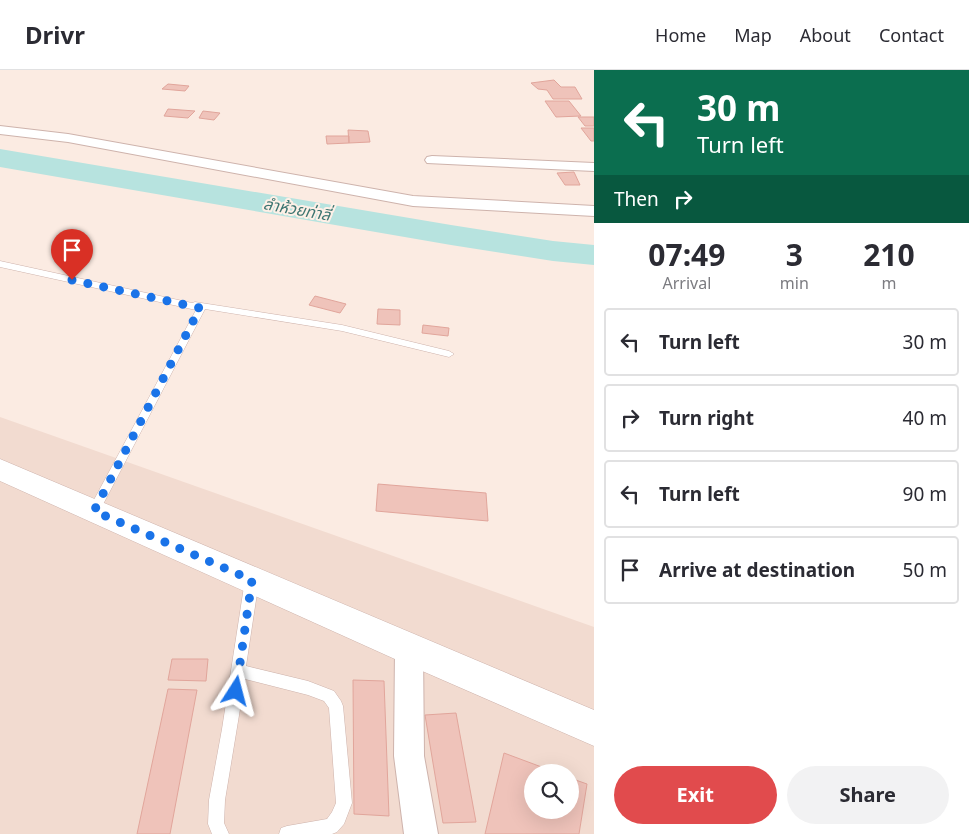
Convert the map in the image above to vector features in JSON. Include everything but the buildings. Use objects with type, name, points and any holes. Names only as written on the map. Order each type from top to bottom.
[{"type":"street","points":[[0,130],[68,138],[413,201],[594,211]]},
{"type":"street","points":[[432,160],[591,169]]},
{"type":"street","points":[[0,469],[409,649],[594,728]]},
{"type":"street","points":[[409,649],[409,756],[421,834]]},
{"type":"lane","points":[[0,264],[200,308],[94,511]]},
{"type":"lane","points":[[180,303],[342,328],[449,354]]},
{"type":"lane","points":[[221,834],[216,824],[217,800],[252,580]]},
{"type":"lane","points":[[238,671],[308,688],[329,696],[336,706],[344,803],[338,818],[331,826],[287,834]]},
{"type":"shaded area","points":[[0,417],[594,627],[594,834],[0,834]]},
{"type":"waterway","name":"ลำห้วยท่าลี่","points":[[0,158],[451,235],[553,251],[594,255]]},
{"type":"route","points":[[72,280],[200,308],[94,511],[252,580],[236,691]]}]
